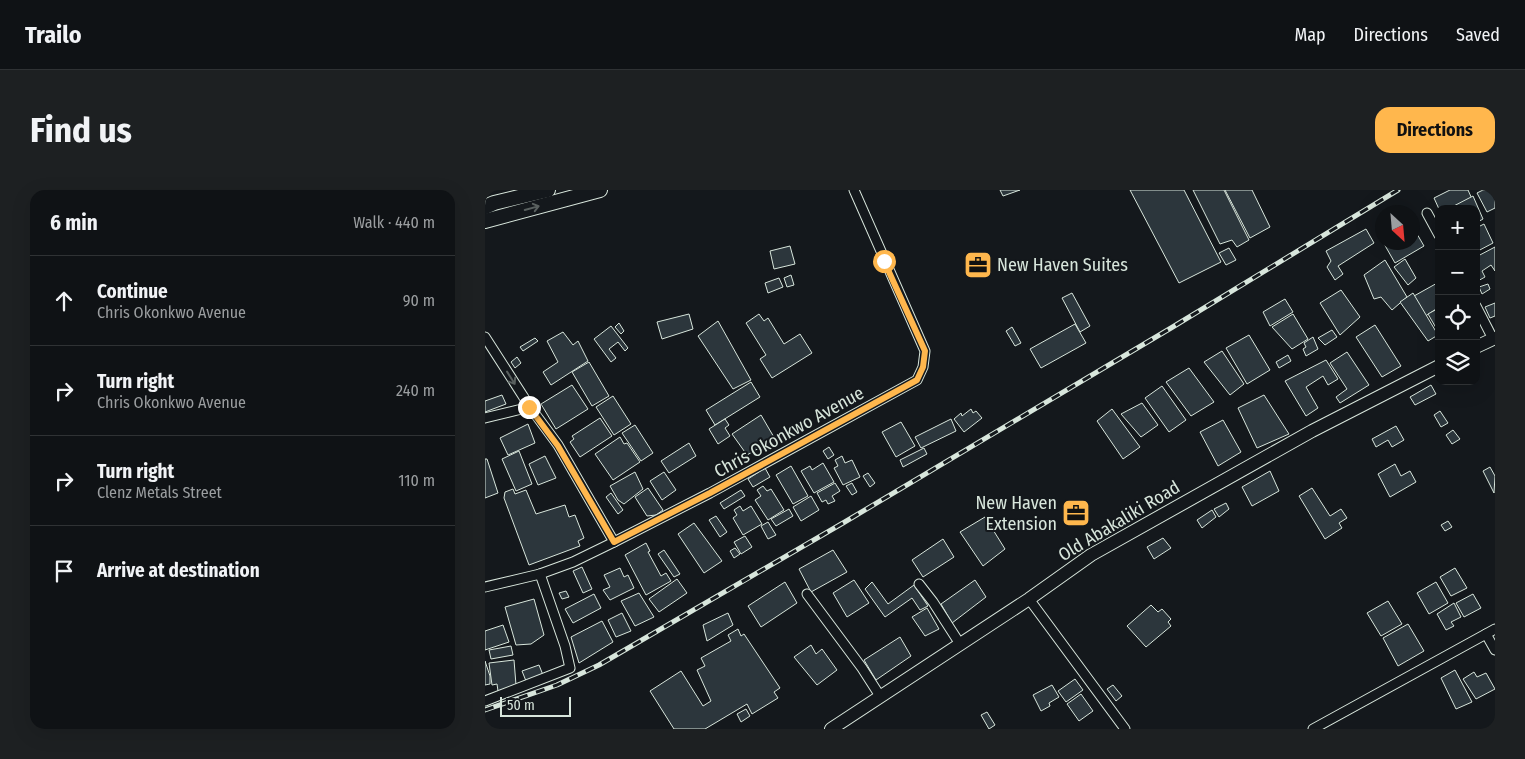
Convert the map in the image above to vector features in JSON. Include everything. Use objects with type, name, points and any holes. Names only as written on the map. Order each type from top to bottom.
[{"type":"highway","points":[[485,206],[548,190]]},
{"type":"highway","points":[[485,221],[600,190]]},
{"type":"main road","points":[[1480,345],[1494,338]]},
{"type":"main road","name":"Old Abakaliki Road","points":[[831,729],[1029,599],[1091,555],[1312,431],[1435,368]]},
{"type":"street","name":"Chris Okonkwo Avenue","points":[[485,587],[540,574],[573,562],[710,493],[917,380],[923,367],[925,351],[854,190]]},
{"type":"street","points":[[1427,213],[1435,228]]},
{"type":"street","points":[[1480,313],[1494,338]]},
{"type":"street","points":[[485,337],[529,407],[558,446],[614,542]]},
{"type":"street","points":[[485,418],[529,407]]},
{"type":"street","points":[[485,700],[570,668],[565,646],[540,574]]},
{"type":"street","points":[[919,584],[960,644]]},
{"type":"street","points":[[807,594],[862,668],[880,696]]},
{"type":"street","points":[[1029,599],[1125,729]]},
{"type":"street","points":[[1313,729],[1491,632],[1495,650]]},
{"type":"building","points":[[1000,190],[1020,190],[1003,196]]},
{"type":"building","points":[[1130,190],[1184,190],[1221,262],[1179,283]]},
{"type":"building","points":[[1193,190],[1224,190],[1249,240],[1237,247],[1232,240],[1220,244]]},
{"type":"building","points":[[1225,190],[1252,190],[1270,227],[1250,238]]},
{"type":"building","points":[[1450,190],[1468,190],[1472,199],[1461,205],[1437,205],[1434,198]]},
{"type":"building","points":[[1483,190],[1494,190],[1495,193],[1495,208],[1487,212],[1477,193]]},
{"type":"building","points":[[1473,196],[1477,205],[1456,205]]},
{"type":"building","points":[[1484,224],[1493,243],[1480,250],[1480,226]]},
{"type":"building","points":[[1366,229],[1374,243],[1338,266],[1343,274],[1335,280],[1327,267],[1331,261],[1326,251]]},
{"type":"building","points":[[1420,239],[1424,246],[1420,248]]},
{"type":"building","points":[[790,246],[795,264],[774,269],[770,251]]},
{"type":"building","points":[[1495,247],[1495,271],[1491,265],[1482,271],[1485,277],[1480,280],[1480,255]]},
{"type":"building","points":[[1229,248],[1236,260],[1226,265],[1219,253]]},
{"type":"building","points":[[1388,250],[1417,250],[1395,263]]},
{"type":"building","points":[[1405,259],[1416,278],[1408,285],[1394,267]]},
{"type":"building","points":[[1385,260],[1407,297],[1392,310],[1381,297],[1374,299],[1364,275]]},
{"type":"building","points":[[791,275],[794,285],[787,287],[784,278]]},
{"type":"building","points":[[779,278],[783,287],[768,293],[765,283]]},
{"type":"building","points":[[1435,284],[1435,310],[1424,317],[1414,296]]},
{"type":"building","points":[[1488,284],[1490,289],[1482,294],[1480,287]]},
{"type":"building","points":[[1341,290],[1360,317],[1340,335],[1320,303]]},
{"type":"building","points":[[1072,293],[1090,326],[1080,332],[1062,298]]},
{"type":"building","points":[[1413,293],[1435,330],[1435,337],[1428,341],[1400,302]]},
{"type":"building","points":[[1285,299],[1293,312],[1270,326],[1263,312]]},
{"type":"building","points":[[1495,303],[1495,316],[1490,318],[1485,307]]},
{"type":"building","points":[[1435,310],[1435,326],[1428,314]]},
{"type":"building","points":[[689,314],[693,329],[662,339],[657,322]]},
{"type":"building","points":[[759,314],[764,321],[768,318],[784,344],[800,334],[812,353],[772,378],[760,359],[766,355],[746,323]]},
{"type":"building","points":[[1293,314],[1308,339],[1292,349],[1272,327]]},
{"type":"building","points":[[718,321],[751,380],[733,389],[698,336]]},
{"type":"building","points":[[619,323],[624,331],[621,334],[615,327]]},
{"type":"building","points":[[1075,324],[1086,343],[1041,368],[1030,349]]},
{"type":"building","points":[[1375,325],[1401,366],[1382,377],[1356,337]]},
{"type":"building","points":[[611,326],[628,348],[625,351],[618,342],[609,349],[616,358],[611,362],[594,339]]},
{"type":"building","points":[[1012,327],[1021,343],[1015,346],[1006,331]]},
{"type":"building","points":[[1332,330],[1337,337],[1325,345],[1318,338]]},
{"type":"building","points":[[563,332],[573,345],[578,341],[588,361],[551,385],[543,372],[558,362],[547,341]]},
{"type":"building","points":[[1249,335],[1270,370],[1247,384],[1226,348]]},
{"type":"building","points":[[1313,337],[1318,349],[1306,356],[1303,349],[1306,347],[1304,343]]},
{"type":"building","points":[[535,338],[538,341],[523,351],[520,347]]},
{"type":"building","points":[[1222,351],[1244,384],[1230,395],[1204,362]]},
{"type":"building","points":[[1347,352],[1369,385],[1340,403],[1336,397],[1347,389],[1330,363]]},
{"type":"building","points":[[1288,355],[1291,361],[1279,368],[1276,362]]},
{"type":"building","points":[[517,357],[521,363],[515,368],[511,362]]},
{"type":"building","points":[[1326,360],[1338,379],[1328,385],[1323,376],[1306,387],[1318,408],[1306,416],[1285,381]]},
{"type":"building","points":[[589,362],[609,396],[592,406],[572,372]]},
{"type":"building","points":[[1189,368],[1214,402],[1191,416],[1166,382]]},
{"type":"building","points":[[751,382],[760,397],[715,425],[706,410]]},
{"type":"building","points":[[572,385],[588,409],[556,429],[541,404]]},
{"type":"building","points":[[1431,385],[1436,394],[1415,405],[1410,397]]},
{"type":"building","points":[[1162,386],[1186,420],[1169,432],[1145,398]]},
{"type":"building","points":[[502,395],[506,404],[485,412],[485,401]]},
{"type":"building","points":[[1264,395],[1289,434],[1257,448],[1238,408]]},
{"type":"building","points":[[613,396],[631,424],[614,435],[596,407]]},
{"type":"building","points":[[1142,403],[1158,425],[1141,437],[1121,414]]},
{"type":"building","points":[[971,409],[973,413],[976,411],[982,418],[964,432],[954,419],[961,413],[962,416]]},
{"type":"building","points":[[1112,409],[1140,447],[1123,459],[1097,421]]},
{"type":"building","points":[[1440,411],[1448,423],[1441,427],[1434,415]]},
{"type":"building","points":[[761,415],[775,439],[747,455],[732,434]]},
{"type":"building","points":[[600,418],[612,436],[580,457],[570,442],[574,439],[572,436]]},
{"type":"building","points":[[725,419],[729,425],[725,428],[730,436],[718,444],[709,429]]},
{"type":"building","points":[[951,419],[956,431],[921,448],[915,437]]},
{"type":"building","points":[[1223,420],[1241,452],[1218,466],[1200,432]]},
{"type":"building","points":[[901,422],[915,446],[896,457],[882,432]]},
{"type":"building","points":[[528,424],[535,443],[508,455],[500,438]]},
{"type":"building","points":[[635,425],[653,453],[641,461],[622,433]]},
{"type":"building","points":[[1396,426],[1404,440],[1392,447],[1388,440],[1376,447],[1372,439]]},
{"type":"building","points":[[1453,430],[1460,439],[1452,444],[1446,435]]},
{"type":"building","points":[[620,437],[624,444],[627,443],[640,462],[613,480],[595,454]]},
{"type":"building","points":[[689,443],[696,456],[669,473],[661,461]]},
{"type":"building","points":[[829,447],[834,455],[828,459],[823,451]]},
{"type":"building","points":[[924,448],[927,454],[903,467],[900,460]]},
{"type":"building","points":[[519,451],[532,484],[516,491],[502,459]]},
{"type":"building","points":[[545,456],[556,478],[538,485],[529,464]]},
{"type":"building","points":[[842,456],[845,463],[852,460],[860,477],[843,485],[834,468],[838,466],[835,460]]},
{"type":"building","points":[[485,459],[487,459],[498,493],[485,498]]},
{"type":"building","points":[[823,463],[834,482],[814,493],[801,471],[810,466],[812,470]]},
{"type":"building","points":[[1395,464],[1401,476],[1410,471],[1416,482],[1390,497],[1378,474]]},
{"type":"building","points":[[791,466],[808,496],[793,504],[776,475]]},
{"type":"building","points":[[1490,467],[1495,476],[1494,493],[1483,471]]},
{"type":"building","points":[[765,468],[770,477],[753,487],[748,479]]},
{"type":"building","points":[[1270,471],[1279,491],[1252,506],[1242,487]]},
{"type":"building","points":[[635,472],[643,489],[624,504],[618,500],[610,486]]},
{"type":"building","points":[[664,472],[676,490],[662,500],[650,481]]},
{"type":"building","points":[[868,473],[875,483],[870,487],[863,476]]},
{"type":"building","points":[[835,483],[840,491],[832,496],[835,501],[828,504],[826,500],[822,502],[817,493]]},
{"type":"building","points":[[852,483],[857,492],[852,495],[846,486]]},
{"type":"building","points":[[763,486],[767,491],[771,489],[784,510],[768,520],[755,500],[761,496],[757,490]]},
{"type":"building","points":[[648,488],[663,510],[656,515],[647,516],[635,497]]},
{"type":"building","points":[[1312,488],[1330,516],[1341,509],[1347,518],[1339,523],[1342,528],[1325,539],[1299,496]]},
{"type":"building","points":[[513,489],[515,494],[526,490],[536,514],[565,505],[569,517],[575,515],[584,538],[578,541],[580,546],[529,565],[504,498],[505,492]]},
{"type":"building","points":[[741,490],[745,496],[724,509],[720,503]]},
{"type":"building","points":[[611,493],[623,510],[618,514],[606,497]]},
{"type":"building","points":[[811,496],[819,510],[801,521],[793,507]]},
{"type":"building","points":[[1226,503],[1229,509],[1219,517],[1214,509]]},
{"type":"building","points":[[740,506],[743,511],[751,506],[762,524],[743,535],[733,518],[737,515],[734,510]]},
{"type":"building","points":[[789,509],[793,516],[776,526],[771,519]]},
{"type":"building","points":[[1212,510],[1216,517],[1202,528],[1197,520]]},
{"type":"building","points":[[716,516],[727,532],[720,537],[709,520]]},
{"type":"building","points":[[985,517],[1005,549],[983,566],[960,532]]},
{"type":"building","points":[[1448,521],[1452,527],[1445,531],[1441,525]]},
{"type":"building","points":[[768,522],[776,535],[768,539],[761,526]]},
{"type":"building","points":[[694,523],[722,561],[704,573],[678,534]]},
{"type":"building","points":[[745,536],[752,547],[741,554],[734,542]]},
{"type":"building","points":[[1163,538],[1171,548],[1154,559],[1147,547]]},
{"type":"building","points":[[943,539],[954,557],[923,577],[912,560]]},
{"type":"building","points":[[646,543],[650,551],[648,552],[661,576],[666,573],[671,581],[646,595],[625,555]]},
{"type":"building","points":[[735,548],[740,554],[734,558],[730,551]]},
{"type":"building","points":[[664,550],[680,574],[674,577],[658,554]]},
{"type":"building","points":[[833,550],[847,572],[811,592],[799,569]]},
{"type":"building","points":[[582,567],[592,589],[583,593],[573,571]]},
{"type":"building","points":[[620,568],[624,577],[628,575],[634,588],[610,600],[603,590],[610,587],[604,575]]},
{"type":"building","points":[[1455,568],[1467,588],[1451,596],[1440,577]]},
{"type":"building","points":[[677,579],[687,593],[659,612],[649,599]]},
{"type":"building","points":[[854,580],[869,603],[847,617],[833,593]]},
{"type":"building","points":[[975,580],[986,597],[952,623],[941,604]]},
{"type":"building","points":[[785,582],[797,603],[761,627],[748,606]]},
{"type":"building","points":[[872,582],[888,604],[914,585],[928,606],[920,610],[912,598],[885,617],[865,589]]},
{"type":"building","points":[[1436,582],[1448,603],[1429,614],[1417,593]]},
{"type":"building","points":[[566,591],[569,597],[562,599],[559,593]]},
{"type":"building","points":[[639,593],[654,617],[635,626],[621,601]]},
{"type":"building","points":[[594,594],[601,608],[573,623],[565,609]]},
{"type":"building","points":[[1473,594],[1481,608],[1464,617],[1456,603]]},
{"type":"building","points":[[534,599],[544,635],[531,644],[516,645],[505,607]]},
{"type":"building","points":[[1388,601],[1402,624],[1381,636],[1367,613]]},
{"type":"building","points":[[1454,603],[1461,617],[1451,622],[1454,626],[1446,630],[1437,614]]},
{"type":"building","points":[[1151,605],[1158,612],[1162,609],[1171,619],[1168,622],[1171,626],[1146,647],[1127,626]]},
{"type":"building","points":[[927,608],[939,629],[925,636],[912,617]]},
{"type":"building","points":[[622,613],[631,631],[616,637],[608,620]]},
{"type":"building","points":[[728,613],[733,625],[707,641],[703,625]]},
{"type":"building","points":[[602,621],[613,642],[579,663],[571,637]]},
{"type":"building","points":[[1408,624],[1424,651],[1398,666],[1383,638]]},
{"type":"building","points":[[503,625],[509,642],[485,650],[485,631]]},
{"type":"building","points":[[738,629],[741,636],[744,634],[780,688],[774,692],[778,698],[752,714],[747,704],[705,729],[674,729],[650,691],[681,671],[703,706],[711,701],[697,670],[705,666],[701,658],[731,641],[728,635]]},
{"type":"building","points":[[900,637],[911,656],[876,680],[864,660]]},
{"type":"building","points":[[811,645],[816,654],[822,649],[837,670],[817,685],[794,657]]},
{"type":"building","points":[[511,646],[513,655],[491,659],[489,650]]},
{"type":"building","points":[[514,660],[516,685],[498,691],[497,684],[492,685],[489,663]]},
{"type":"building","points":[[485,661],[490,676],[490,684],[485,685]]},
{"type":"building","points":[[539,665],[543,675],[526,681],[522,671]]},
{"type":"building","points":[[1455,670],[1472,702],[1456,709],[1441,678]]},
{"type":"building","points":[[1474,672],[1477,677],[1486,673],[1495,689],[1476,699],[1463,679]]},
{"type":"building","points":[[1075,679],[1083,690],[1066,702],[1058,691]]},
{"type":"building","points":[[1052,685],[1059,697],[1049,703],[1050,706],[1041,711],[1033,695]]},
{"type":"building","points":[[1113,685],[1122,696],[1116,701],[1107,689]]},
{"type":"building","points":[[1081,694],[1093,711],[1079,721],[1067,704]]},
{"type":"building","points":[[746,709],[750,716],[741,722],[737,714]]},
{"type":"building","points":[[987,712],[995,725],[989,729],[981,715]]},
{"type":"railway","points":[[485,710],[557,685],[599,665],[843,523],[1171,328],[1398,190]]},
{"type":"place","name":"New Haven Suites","points":[[978,265]]},
{"type":"place","name":"New Haven Extension","points":[[1076,513]]},
{"type":"route","points":[[529,407],[558,446],[614,542],[710,493],[917,380],[923,367],[925,351],[884,261]]}]
